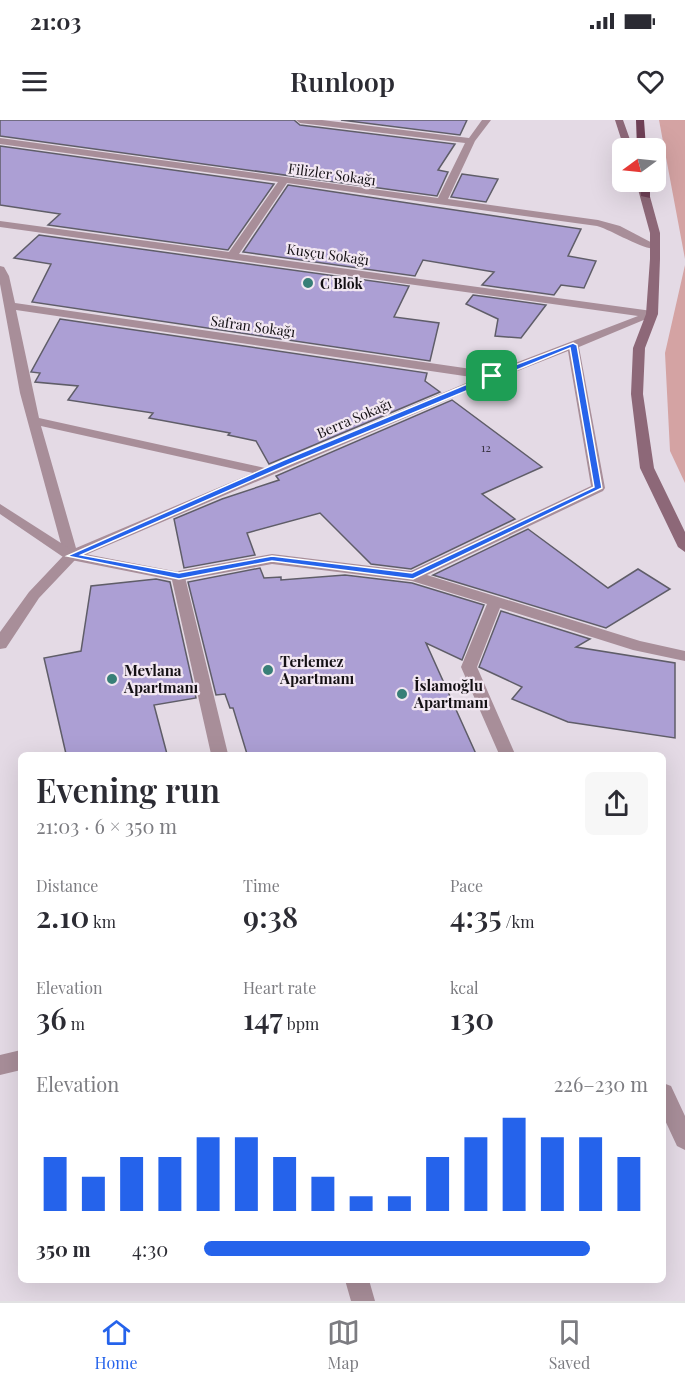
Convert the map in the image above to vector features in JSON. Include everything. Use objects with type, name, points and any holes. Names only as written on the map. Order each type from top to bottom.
[{"type":"highway","points":[[640,120],[641,138]]},
{"type":"highway","points":[[645,192],[646,196]]},
{"type":"main road","points":[[619,120],[625,138]]},
{"type":"main road","points":[[646,196],[655,233],[652,314],[639,348],[637,394],[647,468],[685,547]]},
{"type":"street","points":[[300,120],[471,141]]},
{"type":"street","points":[[441,203],[471,141],[487,120]]},
{"type":"street","name":"Filizler Sokağı","points":[[0,141],[598,223],[616,228],[655,247]]},
{"type":"street","points":[[232,256],[284,181]]},
{"type":"street","name":"Kuşçu Sokağı","points":[[0,224],[652,314]]},
{"type":"street","points":[[0,269],[4,276],[26,393],[71,556]]},
{"type":"street","name":"Safran Sokağı","points":[[10,306],[492,376]]},
{"type":"street","name":"Berra Sokağı","points":[[71,556],[492,376],[652,314]]},
{"type":"street","points":[[413,576],[598,488],[573,345]]},
{"type":"street","points":[[33,420],[266,472]]},
{"type":"street","points":[[0,508],[71,556],[179,576],[272,559],[413,576],[639,646],[685,656]]},
{"type":"street","points":[[0,644],[34,596],[71,556]]},
{"type":"street","points":[[179,576],[220,752]]},
{"type":"street","points":[[496,600],[469,667],[506,752]]},
{"type":"street","points":[[0,1065],[18,1061]]},
{"type":"street","points":[[666,1099],[685,1139]]},
{"type":"street","points":[[358,1283],[363,1301]]},
{"type":"shaded area","points":[[659,120],[685,120],[685,259],[666,157],[666,138],[662,138]]},
{"type":"shaded area","points":[[685,265],[685,483],[670,451],[665,353]]},
{"type":"building","points":[[0,120],[294,120],[300,125],[455,144],[438,170],[448,172],[437,196],[0,136]]},
{"type":"building","points":[[341,120],[467,120],[460,135]]},
{"type":"building","points":[[0,146],[274,184],[228,250],[48,225],[60,214],[0,205]]},
{"type":"building","points":[[462,174],[498,179],[486,202],[451,197]]},
{"type":"building","points":[[288,185],[581,229],[568,256],[596,261],[584,288],[561,285],[554,295],[482,285],[494,272],[423,260],[415,276],[243,252]]},
{"type":"building","points":[[39,235],[409,286],[394,317],[439,323],[430,361],[32,302],[51,264],[14,258]]},
{"type":"building","points":[[473,295],[546,305],[521,338],[495,336],[498,319],[466,304]]},
{"type":"building","points":[[60,319],[427,373],[425,381],[440,392],[269,464],[256,441],[228,435],[230,433],[149,418],[153,413],[68,400],[78,386],[35,382],[40,373],[31,372]]},
{"type":"building","points":[[452,400],[542,467],[482,494],[515,519],[411,569],[371,564],[320,513],[247,533],[255,555],[184,568],[174,519],[222,499],[279,480],[276,476]]},
{"type":"building","points":[[528,529],[608,588],[638,569],[670,589],[606,628],[433,575]]},
{"type":"building","points":[[260,568],[264,578],[281,577],[281,580],[345,575],[412,583],[484,605],[462,660],[426,643],[475,752],[246,752],[233,708],[230,708],[225,694],[216,695],[188,582]]},
{"type":"building","points":[[156,579],[170,582],[196,698],[154,705],[166,752],[66,752],[44,658],[81,651],[91,586]]},
{"type":"building","points":[[501,611],[590,639],[576,647],[675,663],[675,738],[568,722],[512,699],[522,687],[479,667]]},
{"type":"place","name":"C Blok","points":[[308,283]]},
{"type":"place","name":"Terlemez Apartmanı","points":[[268,670]]},
{"type":"place","name":"Mevlana Apartmanı","points":[[112,679]]},
{"type":"place","name":"İslamoğlu Apartmanı","points":[[402,694]]},
{"type":"route","points":[[573,345],[598,488],[413,576],[272,559],[179,576],[71,556],[287,462],[492,376],[573,345]]}]
